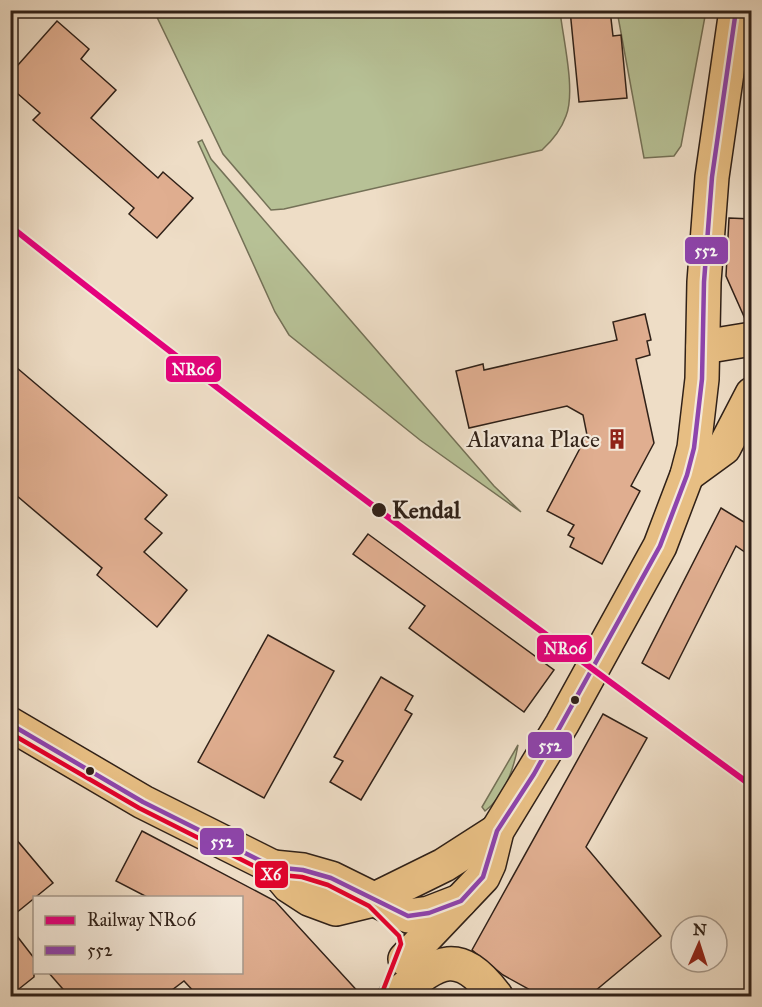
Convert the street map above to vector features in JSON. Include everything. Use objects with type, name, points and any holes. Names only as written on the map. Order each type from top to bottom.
[{"type":"main road","points":[[405,959],[461,901],[486,870],[497,831],[534,774],[660,546],[687,475],[699,416],[704,282],[712,177],[736,10]]},
{"type":"main road","points":[[703,347],[752,339]]},
{"type":"main road","points":[[687,475],[724,448],[752,394]]},
{"type":"main road","points":[[10,724],[143,802],[273,867],[303,870],[331,878],[408,916],[429,913],[461,901]]},
{"type":"main road","points":[[373,900],[444,865],[497,831]]},
{"type":"main road","points":[[373,900],[406,932],[409,945],[389,996]]},
{"type":"main road","points":[[395,996],[436,966],[451,963],[474,973],[496,996]]},
{"type":"green space","points":[[154,11],[560,11],[568,65],[569,105],[559,130],[542,150],[284,209],[271,210],[223,154]]},
{"type":"green space","points":[[617,11],[706,11],[681,146],[674,156],[644,158]]},
{"type":"green space","points":[[202,140],[211,159],[494,486],[521,512],[420,440],[289,335],[275,312],[198,142]]},
{"type":"green space","points":[[518,745],[514,763],[503,790],[485,811],[482,807]]},
{"type":"building","points":[[570,10],[610,10],[613,36],[621,35],[627,98],[579,102]]},
{"type":"building","points":[[57,21],[89,49],[81,59],[116,90],[91,118],[158,178],[163,172],[193,198],[157,238],[129,214],[134,208],[33,120],[40,113],[10,87],[10,74]]},
{"type":"building","points":[[729,218],[752,219],[752,321],[746,321],[726,276]]},
{"type":"building","name":"Alavana Place","points":[[645,314],[651,340],[647,341],[650,355],[636,359],[654,443],[631,486],[640,491],[602,564],[570,547],[574,538],[568,535],[574,525],[547,511],[587,435],[583,415],[567,406],[469,428],[456,371],[483,364],[484,370],[617,340],[613,322]]},
{"type":"building","points":[[10,362],[167,495],[145,519],[162,533],[144,552],[187,590],[157,627],[97,575],[102,568],[10,490]]},
{"type":"building","points":[[721,508],[752,527],[752,557],[736,546],[669,679],[642,663]]},
{"type":"building","points":[[368,534],[554,670],[524,712],[409,628],[425,606],[353,554]]},
{"type":"building","points":[[268,635],[334,671],[264,798],[198,762]]},
{"type":"building","points":[[381,677],[413,696],[405,710],[412,714],[361,800],[330,782],[343,761],[334,757]]},
{"type":"building","points":[[603,714],[647,738],[586,847],[661,936],[589,996],[541,996],[503,975],[472,950]]},
{"type":"building","points":[[142,831],[275,901],[362,996],[198,996],[184,981],[164,996],[69,996],[50,974],[243,974],[243,896],[145,896],[116,881]]},
{"type":"building","points":[[10,832],[53,883],[37,896],[33,896],[33,899],[10,918]]},
{"type":"building","points":[[10,927],[33,957],[34,977],[10,996]]},
{"type":"rail line","name":"NR06","points":[[10,226],[378,510],[752,786]]},
{"type":"transit line","name":"552","points":[[10,724],[143,802],[273,867],[303,870],[331,878],[408,916],[429,913],[461,901],[483,877],[497,831],[534,774],[660,546],[687,475],[694,448],[702,379],[704,282],[712,177],[736,10]]},
{"type":"transit line","name":"X6","points":[[10,733],[139,808],[270,874],[302,877],[328,885],[369,906],[399,936],[401,944],[382,993]]},
{"type":"place","name":"Alavana Place","points":[[617,439]]},
{"type":"place","name":"Kendal","points":[[379,510]]}]
